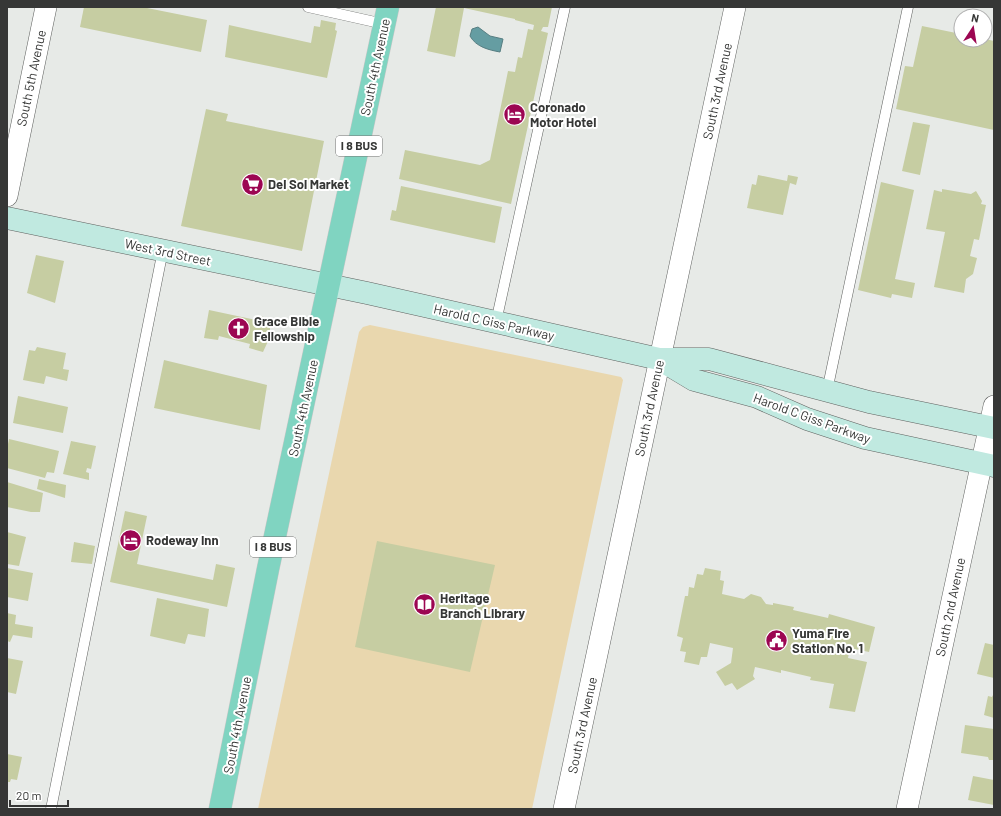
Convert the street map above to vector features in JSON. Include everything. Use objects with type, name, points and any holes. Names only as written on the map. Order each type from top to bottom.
[{"type":"main road","name":"South 4th Avenue","points":[[220,809],[268,569],[386,15]]},
{"type":"main road","name":"West 3rd Street","points":[[7,218],[329,286]]},
{"type":"main road","name":"Harold C Giss Parkway","points":[[329,286],[659,359],[709,359],[869,402],[992,420]]},
{"type":"main road","name":"Harold C Giss Parkway","points":[[659,359],[694,380],[757,397],[807,419],[865,438],[988,464]]},
{"type":"street","name":"South 5th Avenue","points":[[7,196],[46,7]]},
{"type":"street","name":"South 3rd Avenue","points":[[564,809],[735,7]]},
{"type":"street","name":"South 2nd Avenue","points":[[906,809],[988,464],[992,420]]},
{"type":"lane","points":[[308,7],[386,15]]},
{"type":"lane","points":[[496,322],[565,7]]},
{"type":"lane","points":[[827,391],[908,7]]},
{"type":"lane","points":[[51,809],[164,250]]},
{"type":"shaded area","points":[[370,325],[621,377],[623,380],[532,809],[258,809],[359,332],[363,327]]},
{"type":"water","points":[[478,27],[490,36],[503,39],[500,52],[483,47],[473,40],[470,36],[472,29]]},
{"type":"building","points":[[84,7],[142,7],[207,20],[201,52],[80,27]]},
{"type":"building","name":"Coronado Motor Hotel","points":[[436,7],[552,7],[548,27],[543,27],[541,31],[548,33],[511,204],[399,179],[405,150],[480,165],[490,160],[508,71],[515,72],[518,57],[522,58],[528,29],[533,30],[534,25],[515,19],[464,8],[455,57],[427,51]]},
{"type":"building","points":[[321,20],[336,23],[335,30],[337,31],[327,78],[225,57],[229,25],[311,43],[314,26],[320,27]]},
{"type":"building","points":[[922,26],[953,32],[953,48],[993,48],[994,41],[994,130],[896,109],[905,66],[913,67]]},
{"type":"building","name":"Del Sol Market","points":[[206,109],[228,114],[226,121],[324,141],[302,251],[181,226]]},
{"type":"building","points":[[913,122],[930,125],[920,175],[902,171]]},
{"type":"building","points":[[758,175],[787,181],[788,175],[798,177],[796,185],[790,183],[783,215],[747,208],[752,184],[756,185]]},
{"type":"building","points":[[881,182],[914,190],[895,279],[915,283],[912,298],[892,294],[891,298],[858,290]]},
{"type":"building","points":[[401,186],[502,207],[495,243],[390,220],[392,210],[396,211]]},
{"type":"building","points":[[942,189],[971,194],[976,191],[982,201],[981,204],[986,205],[979,240],[974,239],[970,256],[977,258],[973,274],[966,279],[964,293],[934,287],[945,232],[926,229],[934,190],[942,192]]},
{"type":"building","points":[[36,255],[64,261],[55,303],[27,293]]},
{"type":"building","name":"Grace Bible Fellowship","points":[[209,310],[256,320],[257,315],[270,319],[270,337],[263,352],[249,348],[250,344],[219,336],[218,340],[204,338]]},
{"type":"building","points":[[37,347],[66,353],[63,369],[69,370],[67,381],[46,376],[44,384],[23,380],[29,350],[35,351]]},
{"type":"building","points":[[164,360],[267,385],[260,430],[154,408]]},
{"type":"building","points":[[18,396],[68,407],[63,433],[13,423]]},
{"type":"building","points":[[9,439],[59,451],[54,473],[47,472],[45,478],[7,468],[7,449]]},
{"type":"building","points":[[71,441],[96,446],[91,469],[87,468],[86,472],[89,473],[89,480],[63,474]]},
{"type":"building","points":[[39,479],[66,485],[65,498],[37,489]]},
{"type":"building","points":[[7,482],[43,493],[40,512],[31,512],[7,507]]},
{"type":"building","name":"Rodeway Inn","points":[[125,511],[147,516],[137,564],[213,580],[216,564],[235,568],[227,607],[110,582]]},
{"type":"building","points":[[7,532],[26,537],[19,566],[7,564]]},
{"type":"building","name":"Heritage Branch Library","points":[[377,541],[495,565],[470,672],[355,647]]},
{"type":"building","points":[[74,542],[95,546],[92,564],[71,562]]},
{"type":"building","points":[[7,568],[33,573],[28,601],[7,597]]},
{"type":"building","name":"Yuma Fire Station No. 1","points":[[705,568],[721,571],[720,580],[724,581],[722,594],[744,599],[751,594],[761,597],[766,604],[773,605],[773,603],[794,607],[793,610],[828,618],[829,614],[875,627],[869,652],[850,648],[848,658],[867,662],[855,712],[829,708],[834,684],[810,680],[811,677],[781,670],[781,673],[755,667],[753,676],[755,679],[737,690],[732,683],[725,686],[716,672],[731,663],[733,648],[710,643],[707,657],[701,657],[699,665],[684,662],[686,652],[680,651],[683,638],[677,636],[685,596],[688,596],[689,587],[694,588],[697,574],[703,575]]},
{"type":"building","points":[[157,598],[209,609],[205,637],[188,634],[185,644],[150,636]]},
{"type":"building","points":[[7,613],[16,615],[15,624],[33,627],[32,638],[13,635],[10,642],[7,641]]},
{"type":"building","points":[[985,643],[994,645],[994,678],[977,674]]},
{"type":"building","points":[[7,658],[23,661],[16,694],[7,692]]},
{"type":"building","points":[[993,695],[994,718],[984,715],[988,696],[992,697]]},
{"type":"building","points":[[965,725],[994,729],[994,760],[989,760],[988,757],[961,753]]},
{"type":"building","points":[[7,754],[22,757],[17,780],[11,779],[10,782],[7,782]]},
{"type":"building","points":[[973,776],[994,780],[994,805],[968,800]]},
{"type":"place","name":"Coronado Motor Hotel","points":[[515,114]]},
{"type":"place","name":"Del Sol Market","points":[[253,184]]},
{"type":"place","name":"Grace Bible Fellowship","points":[[238,328]]},
{"type":"place","name":"Rodeway Inn","points":[[131,540]]},
{"type":"place","name":"Heritage Branch Library","points":[[425,605]]},
{"type":"place","name":"Yuma Fire Station No. 1","points":[[777,640]]}]
